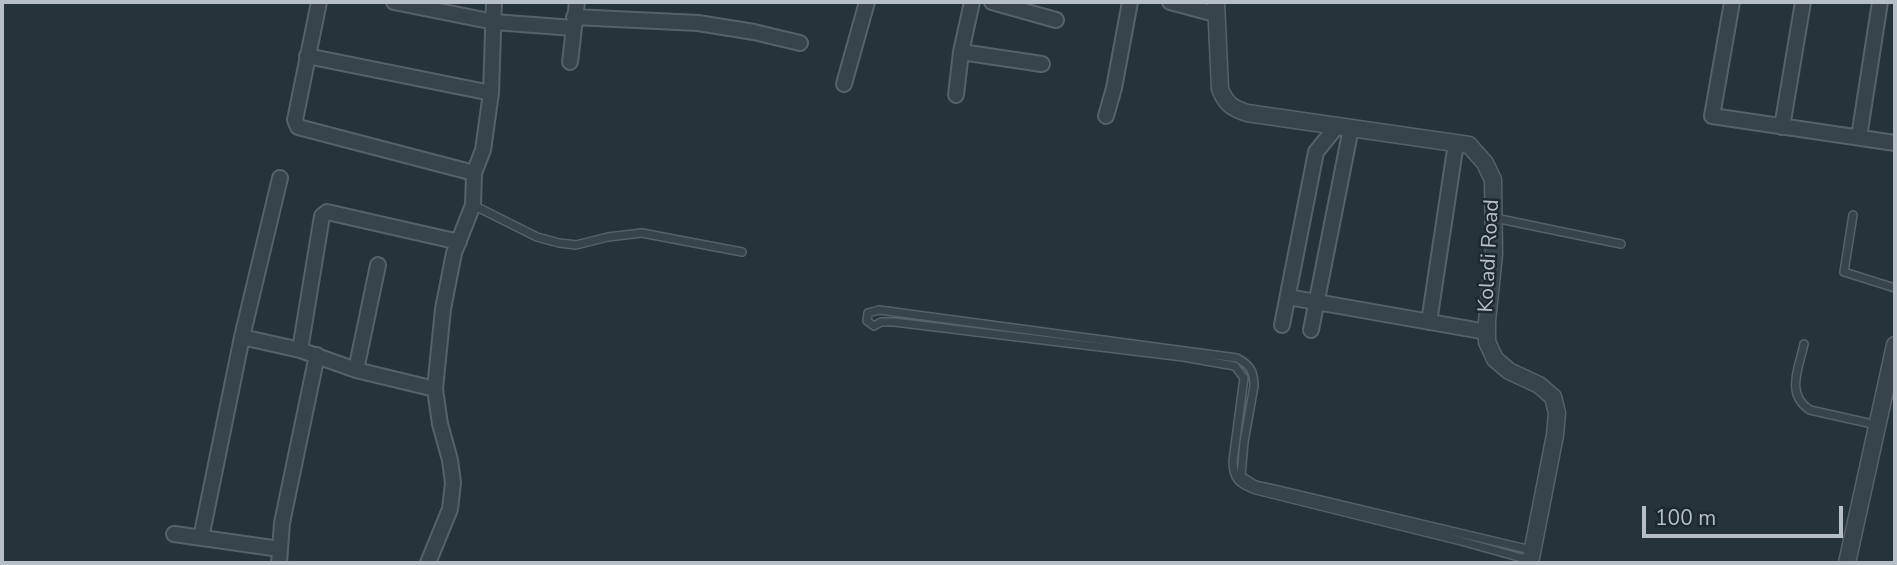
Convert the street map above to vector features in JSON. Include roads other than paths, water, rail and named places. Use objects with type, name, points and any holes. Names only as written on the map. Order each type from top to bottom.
[{"type":"street","points":[[319,2],[295,120],[298,127],[474,173]]},
{"type":"street","points":[[394,2],[494,22],[698,23],[800,43]]},
{"type":"street","points":[[428,563],[450,509],[453,484],[435,389],[443,309],[454,253],[473,205],[474,173],[483,150],[491,93],[494,2]]},
{"type":"street","points":[[570,62],[577,2]]},
{"type":"street","points":[[844,84],[867,2]]},
{"type":"street","points":[[956,95],[961,52],[972,2]]},
{"type":"street","points":[[992,2],[1056,20]]},
{"type":"street","points":[[1106,116],[1130,2]]},
{"type":"street","points":[[1170,2],[1215,8]]},
{"type":"street","points":[[1732,2],[1712,116],[1895,143]]},
{"type":"street","points":[[1782,127],[1802,2]]},
{"type":"street","points":[[1858,137],[1880,2]]},
{"type":"street","name":"Koladi Road","points":[[1215,8],[1220,89],[1225,102],[1232,108],[1247,113],[1469,145],[1485,163],[1493,180],[1494,218],[1487,342],[1495,359],[1509,371],[1539,385],[1553,397],[1557,413],[1531,558]]},
{"type":"street","points":[[961,52],[1042,64]]},
{"type":"street","points":[[307,56],[491,93]]},
{"type":"street","points":[[1282,325],[1316,152],[1344,127]]},
{"type":"street","points":[[1311,330],[1344,127]]},
{"type":"street","points":[[1429,322],[1456,143]]},
{"type":"street","points":[[201,538],[242,337],[280,178]]},
{"type":"street","points":[[300,350],[322,216],[327,212],[459,242]]},
{"type":"street","points":[[356,370],[377,265]]},
{"type":"street","points":[[1288,297],[1487,332]]},
{"type":"street","points":[[242,337],[300,350],[356,370],[435,389]]},
{"type":"street","points":[[1847,563],[1895,345]]},
{"type":"street","points":[[174,534],[279,556],[282,523],[317,355]]},
{"type":"lane","points":[[473,205],[537,237],[559,243],[576,245],[608,237],[642,233],[742,252]]},
{"type":"lane","points":[[1853,215],[1844,272],[1895,288]]},
{"type":"lane","points":[[1494,218],[1621,244]]},
{"type":"lane","points":[[879,310],[1237,358],[1254,373],[1241,476],[1247,481],[1531,558],[1256,490],[1238,482],[1233,472],[1233,461],[1244,378],[1235,366],[1183,357],[906,324],[881,322],[874,326],[867,321],[868,313],[879,310]]},
{"type":"lane","points":[[1804,344],[1794,390],[1801,404],[1810,410],[1877,425]]}]
